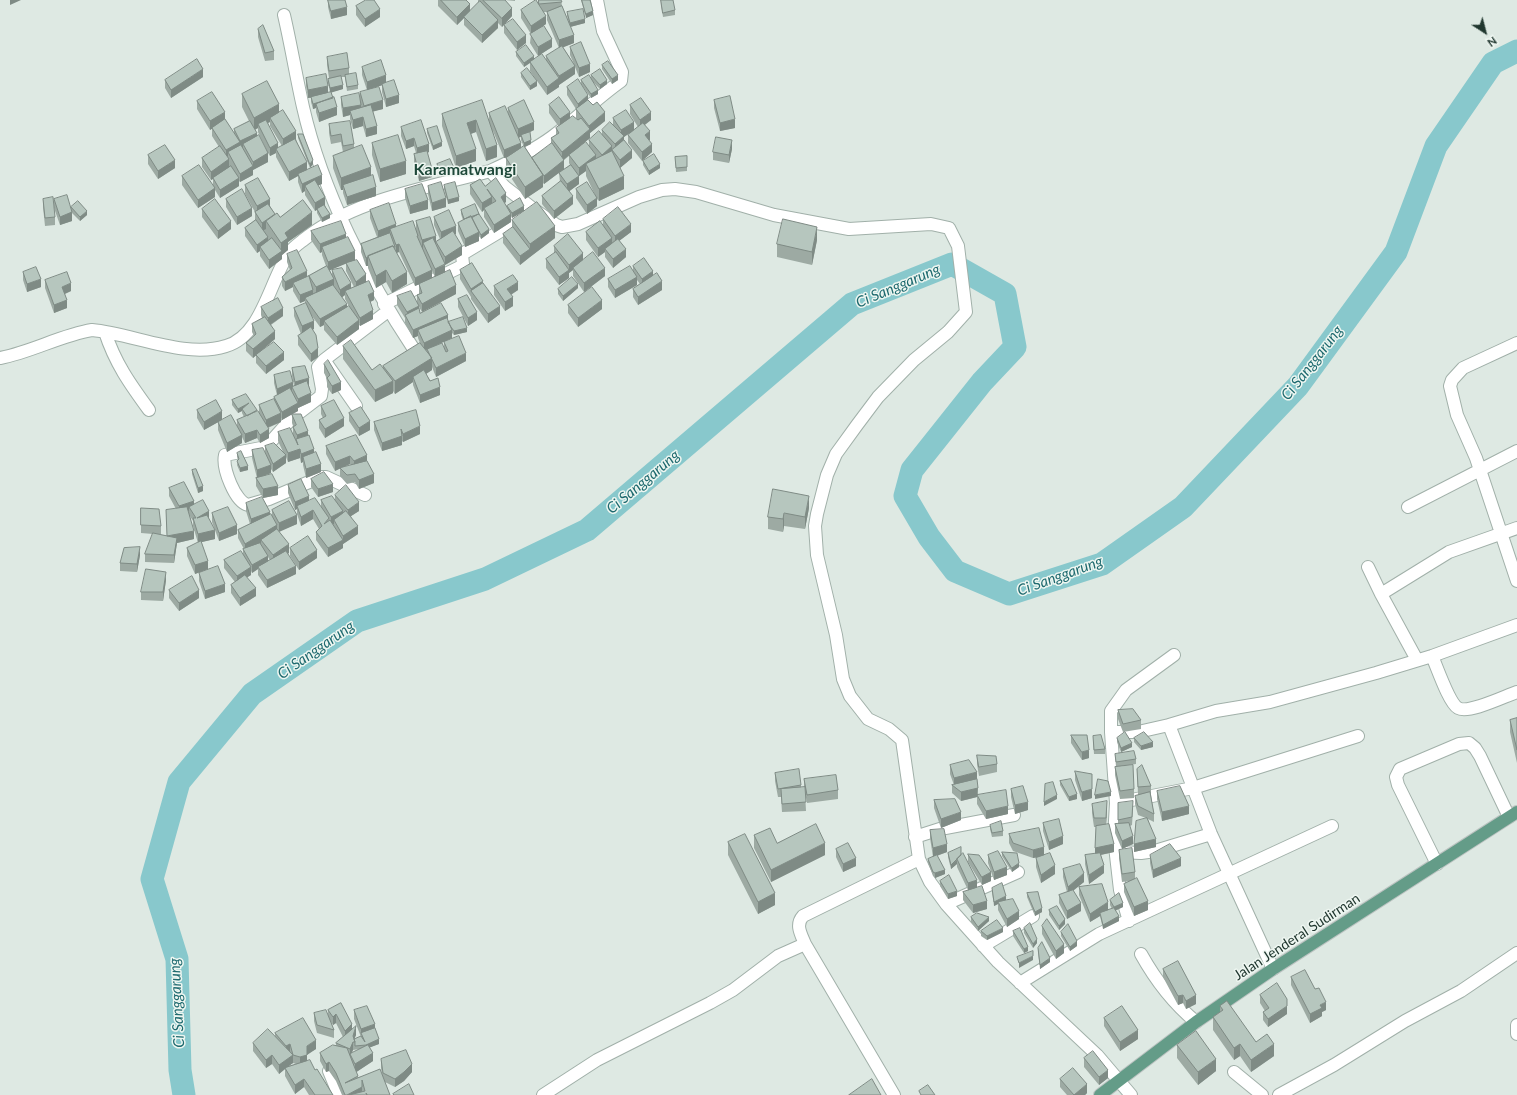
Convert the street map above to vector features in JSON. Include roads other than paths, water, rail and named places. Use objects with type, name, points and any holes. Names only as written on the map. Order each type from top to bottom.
[{"type":"main road","name":"Jalan Jenderal Sudirman","points":[[1100,1095],[1191,1027],[1273,969],[1513,815]]},
{"type":"street","points":[[0,358],[32,350],[80,332],[92,330],[173,347],[209,349],[227,346],[238,340],[247,332],[258,317],[290,252],[303,240],[354,209],[490,171],[534,149],[552,137],[600,95],[621,81],[622,72],[602,31],[597,0]]},
{"type":"street","points":[[284,14],[303,107],[324,175],[340,217],[386,307],[415,351]]},
{"type":"street","points":[[490,171],[505,187],[556,225],[570,227],[639,197],[662,190],[675,188],[696,192],[774,215],[849,229],[930,224],[949,228],[958,246],[966,312],[948,332],[914,360],[878,397],[845,441],[836,454],[827,475],[815,526],[817,555],[836,635],[843,679],[850,696],[868,720],[889,730],[902,740],[919,859],[924,872],[946,904],[983,946],[1097,1055],[1131,1095]]},
{"type":"street","points":[[365,495],[326,477],[321,477],[269,499],[248,505],[240,501],[227,476],[225,455],[268,446],[291,419],[321,396],[322,389],[317,371],[320,363],[386,307],[460,267],[463,264],[462,255],[464,253],[499,232],[532,208]]},
{"type":"street","points":[[106,332],[112,353],[118,365],[149,410]]},
{"type":"street","points":[[1517,342],[1463,368],[1452,380],[1450,386],[1457,415],[1480,470],[1517,581]]},
{"type":"street","points":[[324,360],[356,406]]},
{"type":"street","points":[[1408,507],[1517,451]]},
{"type":"street","points":[[1381,594],[1449,552],[1517,528]]},
{"type":"street","points":[[1368,566],[1381,594],[1417,660]]},
{"type":"street","points":[[1110,732],[1138,732],[1169,725],[1216,711],[1270,702],[1432,656],[1517,625]]},
{"type":"street","points":[[1126,922],[1120,890],[1114,838],[1116,803],[1110,732],[1111,711],[1119,698],[1134,683],[1174,655]]},
{"type":"street","points":[[1432,656],[1452,701],[1457,708],[1463,710],[1473,709],[1517,692]]},
{"type":"street","points":[[1169,725],[1211,834],[1273,969]]},
{"type":"street","points":[[1116,803],[1192,788],[1358,736]]},
{"type":"street","points":[[1437,864],[1398,785],[1396,777],[1400,769],[1459,744],[1469,743],[1475,748],[1480,756],[1513,815]]},
{"type":"street","points":[[915,837],[940,829],[1014,815]]},
{"type":"street","points":[[1020,983],[1078,946],[1229,873],[1332,826]]},
{"type":"street","points":[[1116,852],[1141,853],[1155,851],[1211,834]]},
{"type":"street","points":[[894,1095],[805,944],[798,927],[799,921],[803,916],[919,859]]},
{"type":"street","points":[[946,904],[1018,872]]},
{"type":"street","points":[[983,946],[1033,916]]},
{"type":"street","points":[[543,1095],[597,1060],[710,1003],[743,982],[778,956],[805,944]]},
{"type":"street","points":[[1279,1095],[1334,1065],[1405,1021],[1461,991],[1517,953]]},
{"type":"street","points":[[1141,954],[1165,991],[1181,1009],[1191,1027]]},
{"type":"street","points":[[1517,1025],[1517,1034]]},
{"type":"street","points":[[329,1071],[339,1095]]},
{"type":"street","points":[[1234,1072],[1262,1095]]},
{"type":"waterway","name":"Ci Sanggarung","points":[[184,1095],[180,1070],[177,959],[152,879],[179,782],[252,694],[357,621],[485,579],[587,530],[852,304],[952,264],[1005,294],[1015,347],[982,382],[912,470],[905,496],[929,537],[955,571],[1009,594],[1102,564],[1183,507],[1298,386],[1396,252],[1436,146],[1493,63],[1517,51]]},
{"type":"district","name":"Karamatwangi","points":[[465,170]]}]
